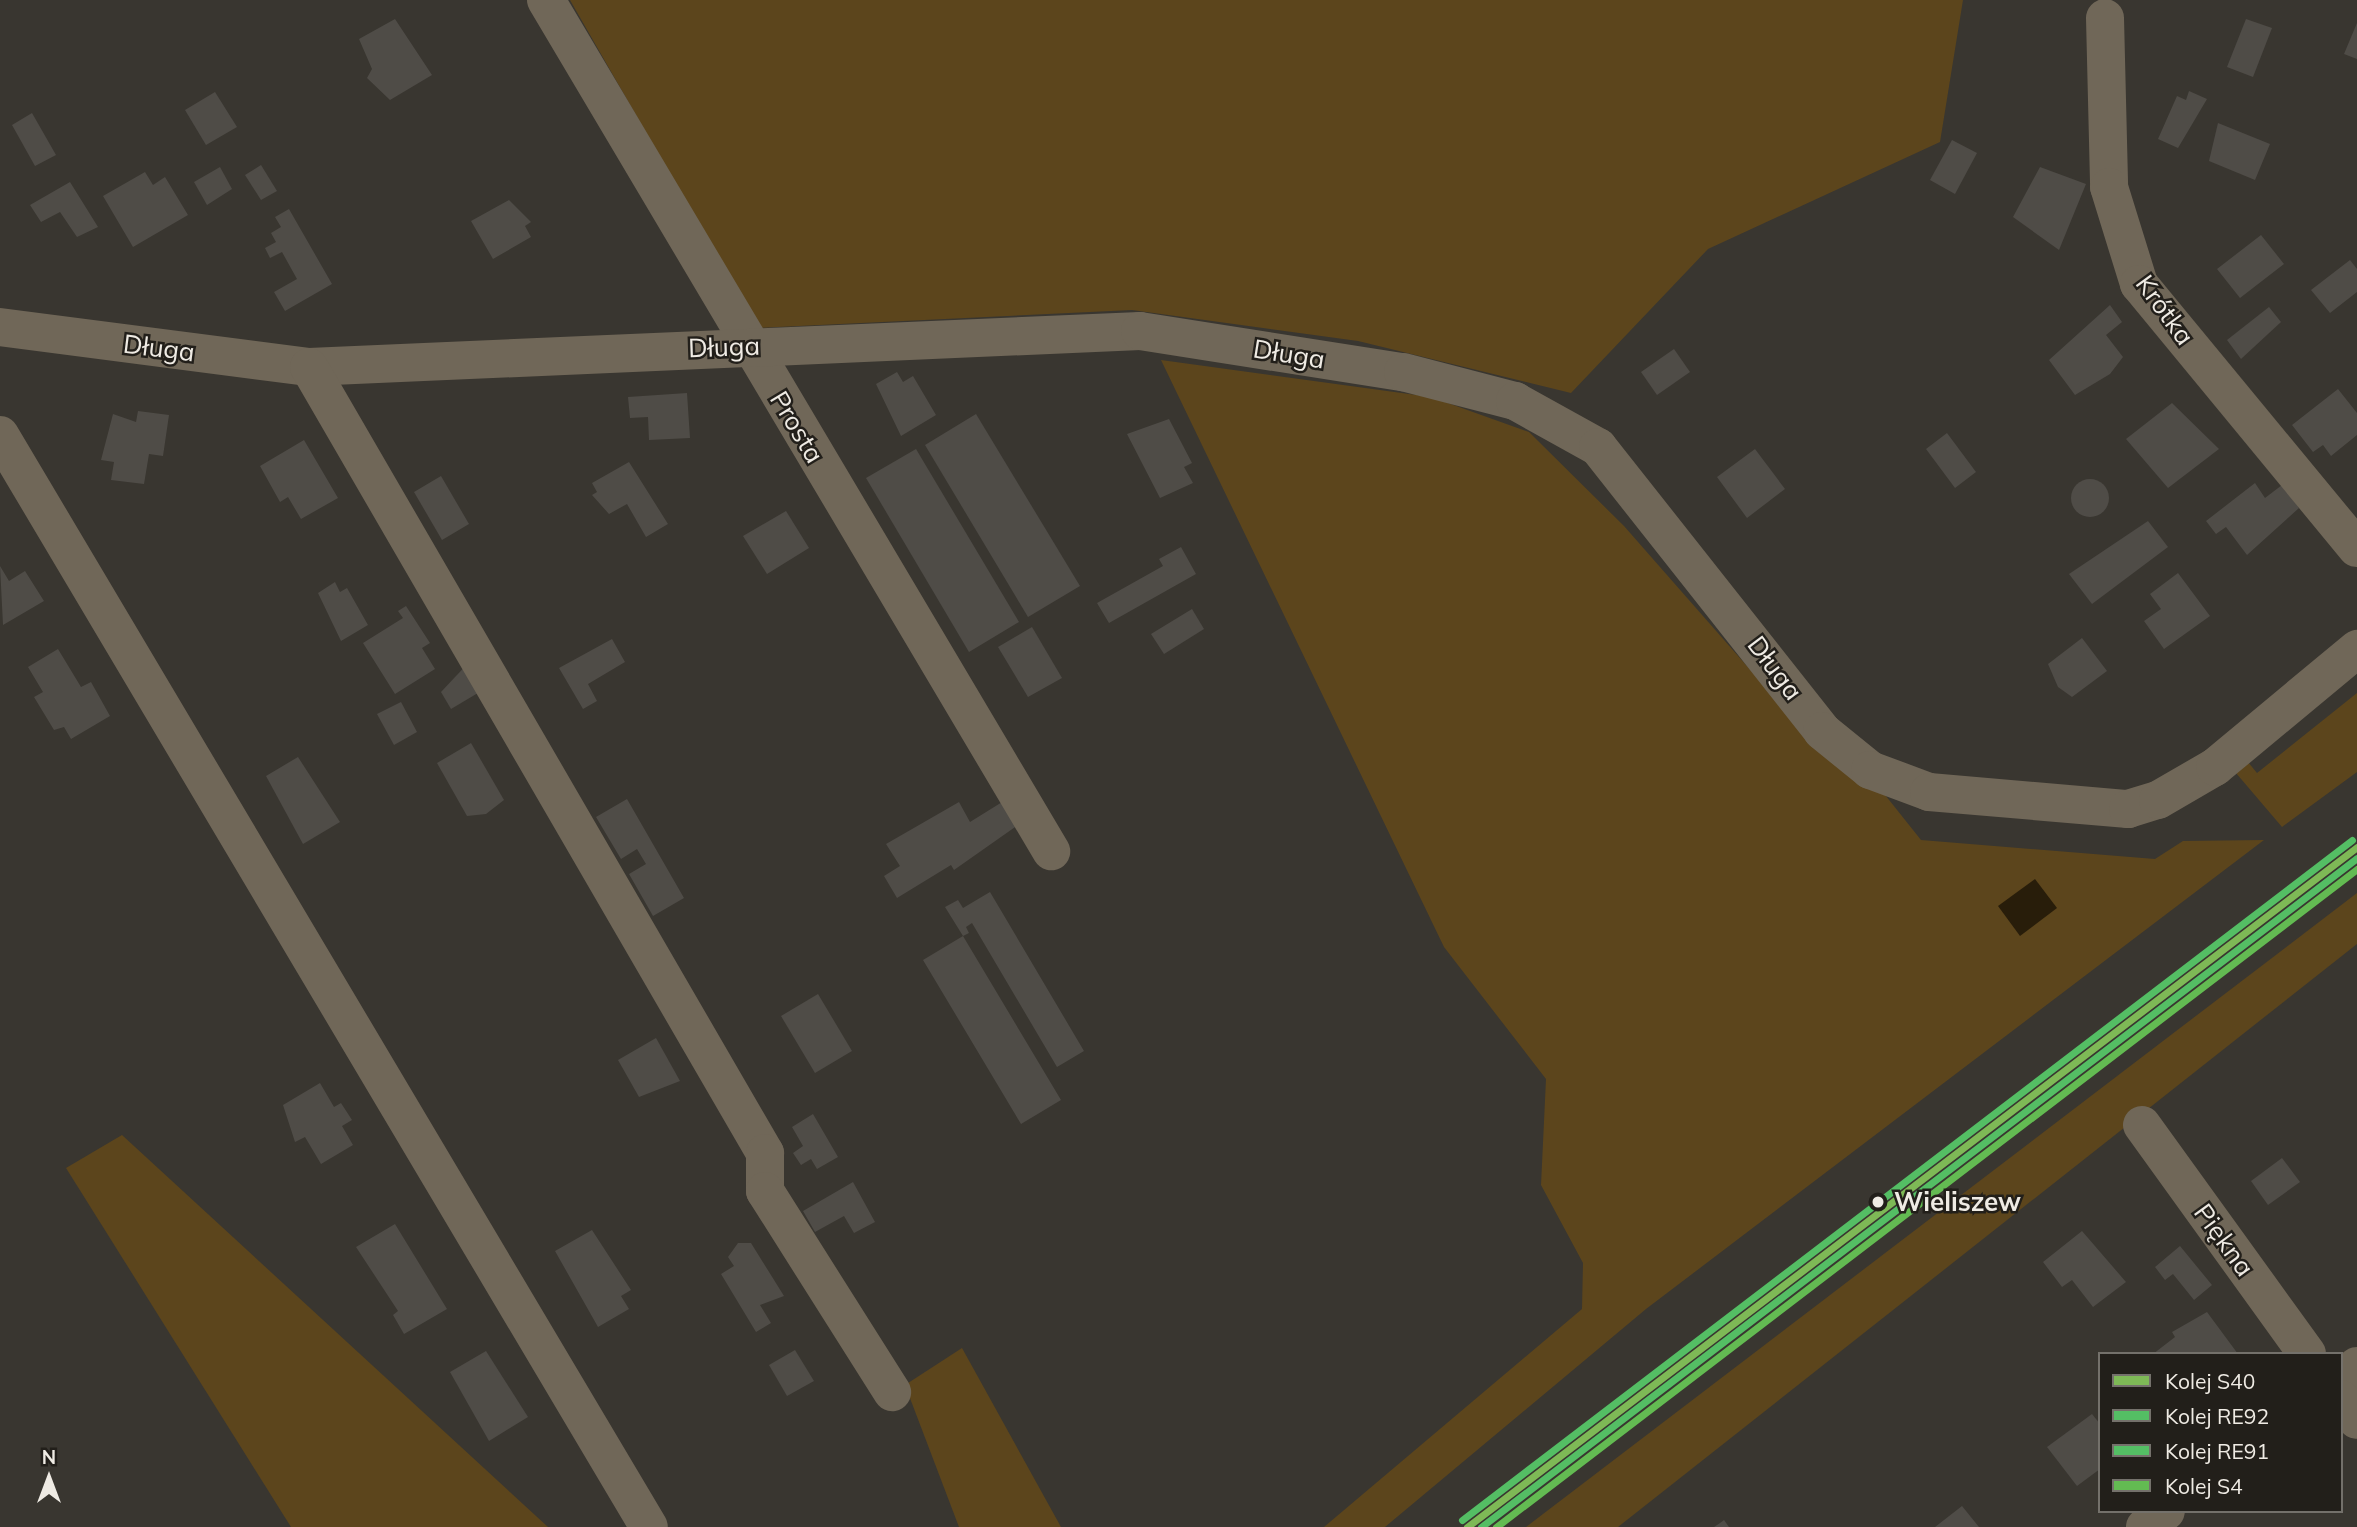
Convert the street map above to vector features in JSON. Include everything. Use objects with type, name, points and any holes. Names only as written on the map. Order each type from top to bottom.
[{"type":"street","name":"Prosta","points":[[546,0],[749,347],[1051,851]]},
{"type":"street","name":"Krótka","points":[[2105,18],[2109,187],[2140,284],[2357,548]]},
{"type":"street","name":"Długa","points":[[0,327],[309,367],[1140,331],[1403,372],[1515,401],[1598,447],[1822,731],[1870,769],[1929,792],[2128,809],[2158,800],[2216,767],[2357,649]]},
{"type":"street","points":[[309,367],[765,1153],[765,1191],[892,1392]]},
{"type":"street","points":[[0,435],[649,1527]]},
{"type":"street","name":"Piękna","points":[[2142,1125],[2306,1352]]},
{"type":"street","points":[[2343,1402],[2357,1420]]},
{"type":"street","points":[[2145,1527],[2163,1513]]},
{"type":"shaded area","points":[[570,0],[1963,0],[1940,142],[1708,249],[1571,393],[1358,341],[1132,310],[758,328]]},
{"type":"shaded area","points":[[1161,360],[1431,397],[1529,432],[1624,526],[1796,722],[1874,781],[1921,840],[2155,859],[2183,841],[2264,840],[1646,1309],[1385,1527],[1324,1527],[1582,1309],[1583,1263],[1541,1185],[1546,1079],[1444,947]]},
{"type":"shaded area","points":[[2357,693],[2357,772],[2282,827],[2230,766],[2243,756],[2257,773]]},
{"type":"shaded area","points":[[2035,879],[2057,908],[2020,936],[1998,906]]},
{"type":"shaded area","points":[[2357,893],[2357,944],[1618,1527],[1526,1527]]},
{"type":"shaded area","points":[[122,1135],[548,1527],[291,1527],[66,1168]]},
{"type":"shaded area","points":[[962,1348],[1061,1527],[959,1527],[905,1385]]},
{"type":"building","points":[[395,19],[432,75],[390,100],[367,78],[372,69],[359,39]]},
{"type":"building","points":[[2246,19],[2272,28],[2253,77],[2227,67]]},
{"type":"building","points":[[2357,23],[2357,59],[2344,54]]},
{"type":"building","points":[[2189,91],[2207,99],[2178,148],[2158,139],[2177,96],[2186,100]]},
{"type":"building","points":[[215,92],[237,127],[206,145],[185,110]]},
{"type":"building","points":[[32,113],[56,155],[35,166],[12,125]]},
{"type":"building","points":[[2218,123],[2270,144],[2255,180],[2209,161]]},
{"type":"building","points":[[1952,140],[1977,153],[1955,194],[1930,180]]},
{"type":"building","points":[[261,165],[277,191],[261,200],[245,175]]},
{"type":"building","points":[[220,167],[232,189],[207,205],[194,182]]},
{"type":"building","points":[[2040,167],[2086,184],[2059,250],[2013,217]]},
{"type":"building","points":[[145,172],[153,185],[165,177],[188,215],[133,247],[103,196]]},
{"type":"building","points":[[70,182],[98,227],[77,237],[60,212],[41,222],[30,205]]},
{"type":"building","points":[[509,200],[531,222],[525,226],[531,237],[493,259],[471,221]]},
{"type":"building","points":[[289,209],[332,284],[285,311],[274,292],[297,279],[282,252],[270,258],[265,248],[276,242],[271,233],[281,227],[275,217]]},
{"type":"building","points":[[2261,235],[2284,264],[2240,298],[2217,269]]},
{"type":"building","points":[[2350,260],[2357,269],[2357,292],[2330,313],[2311,290]]},
{"type":"building","points":[[2110,305],[2122,322],[2106,335],[2123,357],[2110,374],[2075,395],[2049,360]]},
{"type":"building","points":[[2269,307],[2281,322],[2241,359],[2227,340]]},
{"type":"building","points":[[1674,349],[1690,372],[1657,395],[1641,372]]},
{"type":"building","points":[[897,372],[903,382],[913,376],[936,415],[901,436],[876,384]]},
{"type":"building","points":[[2338,389],[2357,413],[2357,435],[2331,456],[2323,445],[2313,452],[2292,425]]},
{"type":"building","points":[[687,393],[690,438],[649,440],[648,417],[630,418],[628,397]]},
{"type":"building","points":[[2172,403],[2219,449],[2168,488],[2126,439]]},
{"type":"building","points":[[138,411],[169,415],[163,456],[149,454],[144,484],[111,480],[114,462],[101,460],[113,414],[136,422]]},
{"type":"building","points":[[976,414],[1080,586],[1028,617],[925,445]]},
{"type":"building","points":[[1169,419],[1192,463],[1184,467],[1193,483],[1160,498],[1127,434]]},
{"type":"building","points":[[1947,433],[1976,472],[1955,488],[1926,449]]},
{"type":"building","points":[[304,440],[338,498],[301,519],[288,497],[280,502],[260,466]]},
{"type":"building","points":[[916,449],[1019,622],[969,652],[866,478]]},
{"type":"building","points":[[1755,449],[1785,489],[1747,518],[1717,477]]},
{"type":"building","points":[[629,462],[668,524],[646,537],[627,504],[609,514],[592,495],[597,492],[592,483]]},
{"type":"building","points":[[441,476],[469,524],[442,540],[414,492]]},
{"type":"building","points":[[2090,479],[2104,484],[2109,498],[2104,512],[2090,517],[2076,512],[2071,498],[2076,484]]},
{"type":"building","points":[[2255,483],[2265,498],[2282,485],[2299,508],[2247,555],[2226,527],[2216,534],[2206,521]]},
{"type":"building","points":[[786,511],[809,548],[767,574],[743,536]]},
{"type":"building","points":[[2148,521],[2168,547],[2092,604],[2069,574]]},
{"type":"building","points":[[1181,547],[1196,574],[1109,623],[1097,603],[1163,566],[1159,559]]},
{"type":"building","points":[[0,566],[9,581],[25,571],[44,601],[3,625]]},
{"type":"building","points":[[2178,573],[2210,616],[2164,649],[2144,621],[2161,609],[2150,594]]},
{"type":"building","points":[[335,582],[340,592],[347,588],[368,625],[341,641],[318,593]]},
{"type":"building","points":[[406,606],[430,643],[422,648],[435,669],[395,694],[363,643],[403,618],[398,611]]},
{"type":"building","points":[[1192,609],[1204,629],[1164,654],[1151,634]]},
{"type":"building","points":[[1032,627],[1062,678],[1028,697],[998,647]]},
{"type":"building","points":[[2082,638],[2107,671],[2072,697],[2058,687],[2048,664]]},
{"type":"building","points":[[612,639],[625,662],[588,684],[597,701],[583,709],[559,668]]},
{"type":"building","points":[[58,649],[81,687],[91,682],[110,716],[71,739],[64,727],[54,730],[34,697],[43,692],[28,667]]},
{"type":"building","points":[[472,659],[488,687],[451,709],[441,692]]},
{"type":"building","points":[[401,702],[417,732],[394,745],[377,714]]},
{"type":"building","points":[[471,743],[504,800],[486,814],[467,816],[437,763]]},
{"type":"building","points":[[298,757],[340,822],[303,844],[266,776]]},
{"type":"building","points":[[627,799],[684,898],[653,916],[629,874],[646,864],[637,849],[621,859],[596,817]]},
{"type":"building","points":[[1007,799],[1021,823],[954,870],[951,865],[897,898],[884,876],[900,866],[886,844],[959,802],[970,822]]},
{"type":"building","points":[[990,892],[1084,1051],[1057,1067],[972,923],[966,927],[969,933],[963,936],[945,907],[958,900],[963,908]]},
{"type":"building","points":[[963,936],[1061,1100],[1021,1124],[923,960]]},
{"type":"building","points":[[818,994],[852,1051],[815,1073],[781,1016]]},
{"type":"building","points":[[656,1038],[680,1081],[639,1097],[618,1060]]},
{"type":"building","points":[[320,1083],[334,1107],[341,1103],[352,1120],[342,1126],[353,1145],[321,1164],[305,1137],[295,1142],[283,1105]]},
{"type":"building","points":[[813,1114],[838,1157],[817,1169],[811,1159],[801,1165],[793,1153],[803,1146],[792,1127]]},
{"type":"building","points":[[2282,1158],[2300,1182],[2268,1205],[2251,1181]]},
{"type":"building","points":[[853,1182],[875,1222],[854,1233],[844,1216],[815,1232],[803,1211]]},
{"type":"building","points":[[395,1224],[447,1309],[404,1334],[393,1315],[398,1311],[356,1247]]},
{"type":"building","points":[[592,1230],[631,1290],[621,1296],[629,1309],[598,1327],[555,1251]]},
{"type":"building","points":[[2082,1231],[2126,1282],[2093,1307],[2072,1280],[2062,1287],[2043,1262]]},
{"type":"building","points":[[738,1243],[751,1243],[784,1296],[760,1305],[771,1323],[756,1332],[721,1274],[734,1266],[728,1257]]},
{"type":"building","points":[[2180,1246],[2212,1285],[2194,1300],[2173,1274],[2165,1280],[2155,1267]]},
{"type":"building","points":[[2207,1312],[2237,1352],[2156,1352],[2175,1337],[2172,1332]]},
{"type":"building","points":[[795,1350],[814,1381],[787,1396],[769,1365]]},
{"type":"building","points":[[486,1351],[528,1417],[489,1441],[450,1372]]},
{"type":"building","points":[[2092,1414],[2098,1422],[2098,1470],[2077,1486],[2047,1447]]},
{"type":"building","points":[[1962,1506],[1979,1527],[1935,1527]]},
{"type":"building","points":[[1724,1520],[1729,1527],[1714,1527],[1720,1523]]},
{"type":"rail line","name":"RE91","points":[[1462,1520],[2352,840]]},
{"type":"rail line","name":"S40","points":[[1467,1527],[2357,847]]},
{"type":"rail line","name":"RE92","points":[[1481,1527],[2357,858]]},
{"type":"rail line","name":"S4","points":[[1496,1527],[2357,869]]},
{"type":"place","name":"Wieliszew","points":[[1878,1202]]}]
